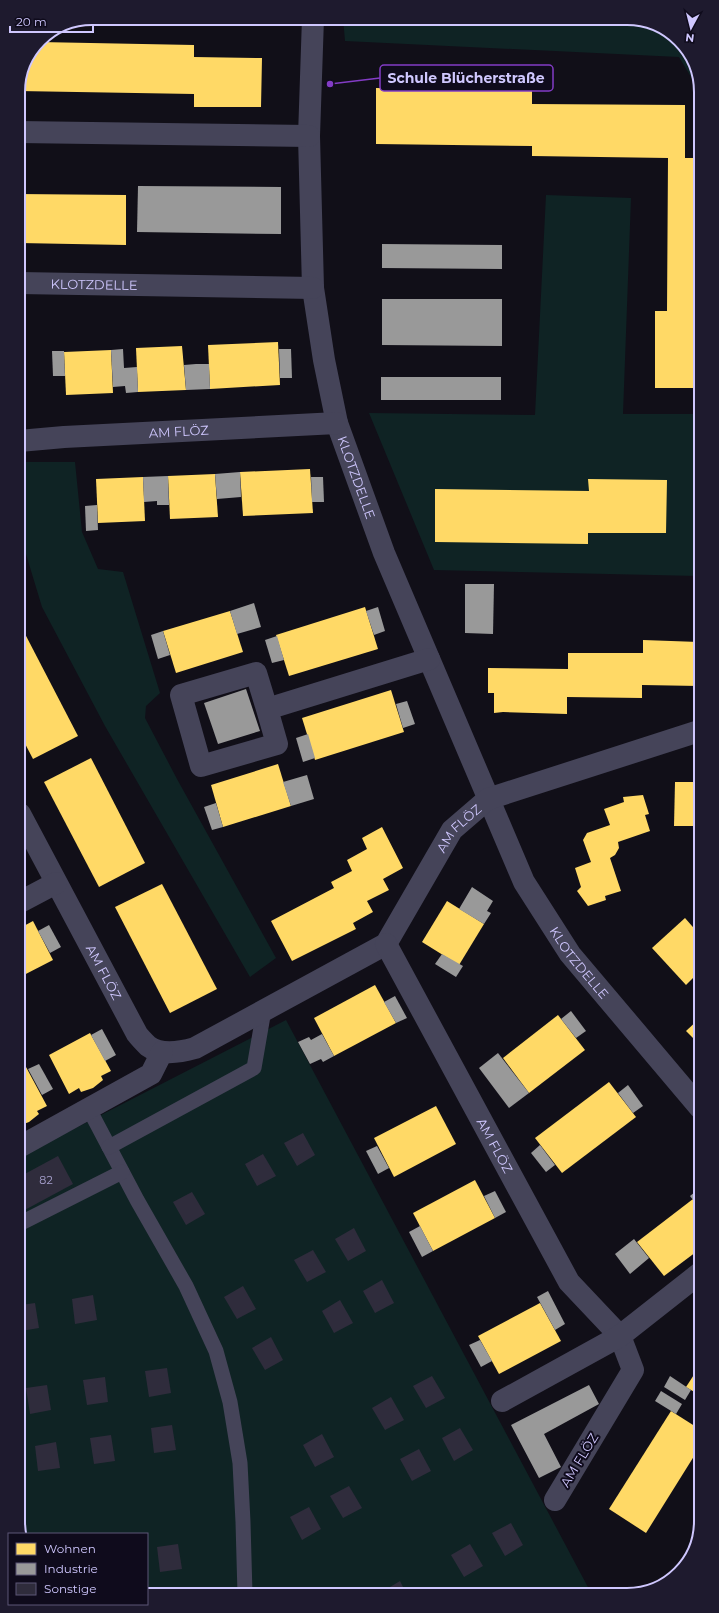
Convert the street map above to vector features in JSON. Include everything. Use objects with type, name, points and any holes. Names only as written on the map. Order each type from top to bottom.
[{"type":"street","name":"KLOTZDELLE","points":[[313,25],[309,136],[313,288],[324,360],[337,423],[384,553],[524,882],[570,954],[694,1100]]},
{"type":"street","points":[[25,132],[309,136]]},
{"type":"street","name":"KLOTZDELLE","points":[[25,283],[313,288]]},
{"type":"street","name":"AM FLÖZ","points":[[25,440],[64,437],[337,423]]},
{"type":"street","points":[[267,709],[429,659]]},
{"type":"street","points":[[256,673],[267,709],[277,744],[201,766],[181,695],[256,673]]},
{"type":"street","points":[[488,799],[694,733]]},
{"type":"street","name":"AM FLÖZ","points":[[25,824],[137,1034],[149,1047],[162,1052],[181,1052],[195,1048],[386,944],[452,830],[488,799]]},
{"type":"street","points":[[25,899],[56,883]]},
{"type":"street","name":"AM FLÖZ","points":[[386,944],[569,1282],[620,1336],[633,1370],[555,1500]]},
{"type":"street","points":[[25,1144],[151,1074],[162,1052]]},
{"type":"street","points":[[502,1401],[620,1336],[694,1278]]},
{"type":"lane","points":[[109,1147],[254,1068],[264,1010]]},
{"type":"lane","points":[[89,1109],[122,1172],[186,1286],[216,1351],[230,1402],[240,1463],[245,1588]]},
{"type":"lane","points":[[25,1221],[122,1172]]},
{"type":"green space","points":[[344,25],[640,26],[661,34],[671,42],[671,48],[677,48],[680,51],[687,62],[693,81],[679,57],[345,41]]},
{"type":"green space","points":[[546,195],[631,198],[623,414],[694,414],[694,576],[434,570],[369,413],[535,415]]},
{"type":"green space","points":[[25,462],[75,462],[82,532],[98,569],[123,572],[160,693],[146,706],[145,718],[276,958],[250,977],[105,726],[42,607],[25,551]]},
{"type":"green space","points":[[286,1020],[588,1588],[148,1588],[148,1533],[27,1533],[25,1521],[25,1154]]},
{"type":"building: Wohnen","points":[[48,42],[194,45],[194,57],[262,58],[261,107],[194,107],[194,94],[25,91],[25,88],[30,66],[36,55]]},
{"type":"building: Wohnen","points":[[376,88],[532,90],[532,104],[685,105],[685,158],[694,158],[694,388],[655,388],[655,311],[667,311],[668,158],[532,156],[532,146],[376,144]]},
{"type":"building: Wohnen","points":[[25,194],[126,195],[126,245],[25,243]]},
{"type":"building: Wohnen","points":[[278,342],[280,385],[210,389],[208,345]]},
{"type":"building: Wohnen","points":[[182,346],[186,390],[138,392],[136,348]]},
{"type":"building: Wohnen","points":[[111,350],[113,393],[66,395],[64,352]]},
{"type":"building: Wohnen","points":[[310,469],[313,513],[243,516],[240,472]]},
{"type":"building: Wohnen","points":[[215,474],[218,517],[170,519],[168,476]]},
{"type":"building: Wohnen","points":[[143,477],[145,521],[98,523],[96,479]]},
{"type":"building: Wohnen","points":[[588,479],[667,480],[666,533],[588,533],[588,544],[435,542],[435,489],[589,491]]},
{"type":"building: Wohnen","points":[[365,607],[378,649],[289,676],[276,635]]},
{"type":"building: Wohnen","points":[[230,611],[243,652],[176,673],[163,631]]},
{"type":"building: Wohnen","points":[[25,634],[78,736],[33,759],[25,744]]},
{"type":"building: Wohnen","points":[[643,640],[694,642],[694,686],[642,685],[642,698],[567,697],[567,714],[494,713],[494,693],[488,693],[488,668],[568,669],[568,653],[643,653]]},
{"type":"building: Wohnen","points":[[391,690],[404,732],[315,760],[302,718]]},
{"type":"building: Wohnen","points":[[91,758],[145,863],[99,887],[44,782]]},
{"type":"building: Wohnen","points":[[278,764],[291,806],[223,827],[211,785]]},
{"type":"building: Wohnen","points":[[675,782],[694,782],[694,826],[674,826]]},
{"type":"building: Wohnen","points":[[643,795],[649,814],[645,815],[650,831],[618,842],[619,848],[615,855],[610,858],[621,891],[605,896],[606,900],[588,906],[577,891],[581,887],[575,868],[591,862],[583,840],[587,833],[610,825],[604,809],[624,802],[623,797]]},
{"type":"building: Wohnen","points":[[382,827],[403,868],[383,879],[389,890],[367,901],[373,912],[353,923],[356,929],[292,961],[271,921],[334,888],[331,882],[352,871],[347,860],[367,849],[362,838]]},
{"type":"building: Wohnen","points":[[162,884],[217,989],[170,1013],[115,907]]},
{"type":"building: Wohnen","points":[[447,901],[484,924],[459,965],[422,942]]},
{"type":"building: Wohnen","points":[[685,918],[694,928],[694,977],[686,985],[652,948]]},
{"type":"building: Wohnen","points":[[33,921],[53,960],[25,974],[25,925]]},
{"type":"building: Wohnen","points":[[375,985],[396,1023],[334,1056],[314,1018]]},
{"type":"building: Wohnen","points":[[558,1015],[585,1050],[529,1093],[503,1058]]},
{"type":"building: Wohnen","points":[[694,1024],[694,1039],[686,1031]]},
{"type":"building: Wohnen","points":[[90,1033],[111,1071],[101,1076],[103,1080],[93,1088],[81,1092],[79,1088],[69,1094],[49,1055]]},
{"type":"building: Wohnen","points":[[25,1068],[47,1106],[37,1111],[39,1114],[25,1124]]},
{"type":"building: Wohnen","points":[[609,1082],[636,1117],[562,1173],[535,1138]]},
{"type":"building: Wohnen","points":[[436,1106],[456,1144],[394,1177],[374,1138]]},
{"type":"building: Wohnen","points":[[475,1180],[495,1218],[433,1251],[413,1213]]},
{"type":"building: Wohnen","points":[[693,1199],[694,1254],[664,1276],[637,1242]]},
{"type":"building: Wohnen","points":[[540,1303],[561,1341],[499,1374],[478,1336]]},
{"type":"building: Wohnen","points":[[694,1375],[694,1392],[686,1387]]},
{"type":"building: Wohnen","points":[[671,1411],[694,1426],[694,1456],[646,1533],[609,1509]]},
{"type":"building: Industrie","points":[[138,186],[281,187],[281,234],[137,232]]},
{"type":"building: Industrie","points":[[382,244],[502,245],[502,269],[382,268]]},
{"type":"building: Industrie","points":[[382,299],[502,299],[502,346],[382,345]]},
{"type":"building: Industrie","points":[[123,349],[124,368],[137,367],[138,392],[126,393],[125,386],[113,387],[111,350]]},
{"type":"building: Industrie","points":[[279,349],[291,349],[292,378],[280,378]]},
{"type":"building: Industrie","points":[[52,351],[64,351],[65,376],[53,376]]},
{"type":"building: Industrie","points":[[209,364],[210,389],[186,390],[184,365]]},
{"type":"building: Industrie","points":[[381,377],[501,377],[501,400],[381,400]]},
{"type":"building: Industrie","points":[[240,472],[241,497],[217,499],[215,474]]},
{"type":"building: Industrie","points":[[168,476],[169,505],[157,505],[157,501],[144,502],[143,477]]},
{"type":"building: Industrie","points":[[311,477],[323,477],[324,502],[312,502]]},
{"type":"building: Industrie","points":[[97,505],[98,530],[86,531],[85,506]]},
{"type":"building: Industrie","points":[[465,584],[494,584],[493,634],[465,633]]},
{"type":"building: Industrie","points":[[254,603],[261,627],[237,634],[230,611]]},
{"type":"building: Industrie","points":[[378,607],[385,631],[374,635],[366,611]]},
{"type":"building: Industrie","points":[[163,631],[170,655],[158,659],[151,635]]},
{"type":"building: Industrie","points":[[277,636],[284,660],[272,663],[265,640]]},
{"type":"building: Industrie","points":[[246,689],[260,731],[218,744],[204,703]]},
{"type":"building: Industrie","points":[[407,701],[415,724],[403,728],[396,704]]},
{"type":"building: Industrie","points":[[308,734],[315,758],[303,762],[296,738]]},
{"type":"building: Industrie","points":[[307,775],[314,799],[291,806],[283,782]]},
{"type":"building: Industrie","points":[[216,803],[223,827],[212,830],[204,807]]},
{"type":"building: Industrie","points":[[472,887],[493,901],[487,911],[491,913],[484,924],[459,909]]},
{"type":"building: Industrie","points":[[49,925],[61,947],[50,953],[38,931]]},
{"type":"building: Industrie","points":[[442,954],[463,966],[456,977],[435,964]]},
{"type":"building: Industrie","points":[[395,996],[407,1018],[396,1023],[384,1002]]},
{"type":"building: Industrie","points":[[571,1011],[586,1031],[576,1038],[561,1019]]},
{"type":"building: Industrie","points":[[102,1029],[116,1055],[105,1061],[91,1035]]},
{"type":"building: Industrie","points":[[322,1034],[334,1056],[323,1062],[321,1059],[310,1064],[298,1042],[309,1037],[311,1040]]},
{"type":"building: Industrie","points":[[498,1053],[529,1093],[509,1108],[479,1068]]},
{"type":"building: Industrie","points":[[39,1064],[53,1089],[42,1095],[28,1069]]},
{"type":"building: Industrie","points":[[628,1085],[643,1106],[633,1113],[618,1093]]},
{"type":"building: Industrie","points":[[540,1145],[555,1165],[546,1172],[531,1153]]},
{"type":"building: Industrie","points":[[377,1146],[389,1168],[378,1174],[366,1151]]},
{"type":"building: Industrie","points":[[495,1191],[506,1212],[495,1218],[484,1196]]},
{"type":"building: Industrie","points":[[694,1193],[694,1201],[690,1196]]},
{"type":"building: Industrie","points":[[420,1226],[433,1251],[422,1257],[409,1232]]},
{"type":"building: Industrie","points":[[634,1239],[649,1258],[630,1274],[615,1254]]},
{"type":"building: Industrie","points":[[548,1291],[565,1324],[555,1330],[537,1297]]},
{"type":"building: Industrie","points":[[480,1340],[492,1361],[481,1367],[469,1345]]},
{"type":"building: Industrie","points":[[670,1376],[691,1390],[685,1400],[664,1387]]},
{"type":"building: Industrie","points":[[589,1385],[599,1404],[544,1434],[561,1467],[539,1478],[511,1425]]},
{"type":"building: Industrie","points":[[661,1391],[682,1404],[676,1414],[655,1401]]},
{"type":"building: Sonstige","points":[[303,1133],[315,1155],[297,1166],[284,1143]]},
{"type":"building: Sonstige","points":[[263,1154],[276,1176],[257,1186],[245,1164]]},
{"type":"building: Sonstige","points":[[58,1156],[73,1184],[25,1210],[25,1174]]},
{"type":"building: Sonstige","points":[[192,1192],[205,1214],[186,1225],[173,1202]]},
{"type":"building: Sonstige","points":[[354,1228],[366,1251],[348,1261],[335,1239]]},
{"type":"building: Sonstige","points":[[313,1250],[326,1272],[307,1282],[294,1260]]},
{"type":"building: Sonstige","points":[[382,1280],[394,1303],[375,1313],[363,1291]]},
{"type":"building: Sonstige","points":[[243,1286],[256,1309],[237,1319],[224,1297]]},
{"type":"building: Sonstige","points":[[93,1295],[97,1320],[75,1324],[72,1299]]},
{"type":"building: Sonstige","points":[[340,1300],[353,1323],[334,1333],[322,1311]]},
{"type":"building: Sonstige","points":[[35,1303],[39,1328],[25,1330],[25,1304]]},
{"type":"building: Sonstige","points":[[271,1337],[283,1360],[265,1370],[252,1348]]},
{"type":"building: Sonstige","points":[[167,1368],[171,1393],[149,1397],[145,1371]]},
{"type":"building: Sonstige","points":[[432,1376],[445,1398],[426,1408],[413,1386]]},
{"type":"building: Sonstige","points":[[105,1377],[108,1402],[87,1405],[83,1380]]},
{"type":"building: Sonstige","points":[[47,1385],[51,1410],[30,1414],[26,1388]]},
{"type":"building: Sonstige","points":[[391,1397],[404,1420],[385,1430],[372,1408]]},
{"type":"building: Sonstige","points":[[172,1425],[176,1450],[154,1453],[151,1428]]},
{"type":"building: Sonstige","points":[[460,1428],[473,1450],[454,1461],[442,1438]]},
{"type":"building: Sonstige","points":[[322,1434],[334,1457],[315,1467],[303,1445]]},
{"type":"building: Sonstige","points":[[111,1435],[115,1461],[94,1464],[90,1438]]},
{"type":"building: Sonstige","points":[[56,1442],[60,1468],[38,1471],[35,1446]]},
{"type":"building: Sonstige","points":[[419,1449],[431,1471],[412,1481],[400,1459]]},
{"type":"building: Sonstige","points":[[349,1486],[362,1508],[343,1518],[330,1496]]},
{"type":"building: Sonstige","points":[[309,1507],[321,1529],[302,1540],[290,1517]]},
{"type":"building: Sonstige","points":[[511,1523],[523,1545],[505,1556],[492,1533]]},
{"type":"building: Sonstige","points":[[178,1544],[182,1569],[160,1572],[157,1547]]},
{"type":"building: Sonstige","points":[[470,1544],[483,1566],[464,1577],[451,1555]]},
{"type":"building: Sonstige","points":[[400,1581],[404,1588],[388,1588]]},
{"type":"place","name":"Schule Blücherstraße","points":[[330,84]]}]
